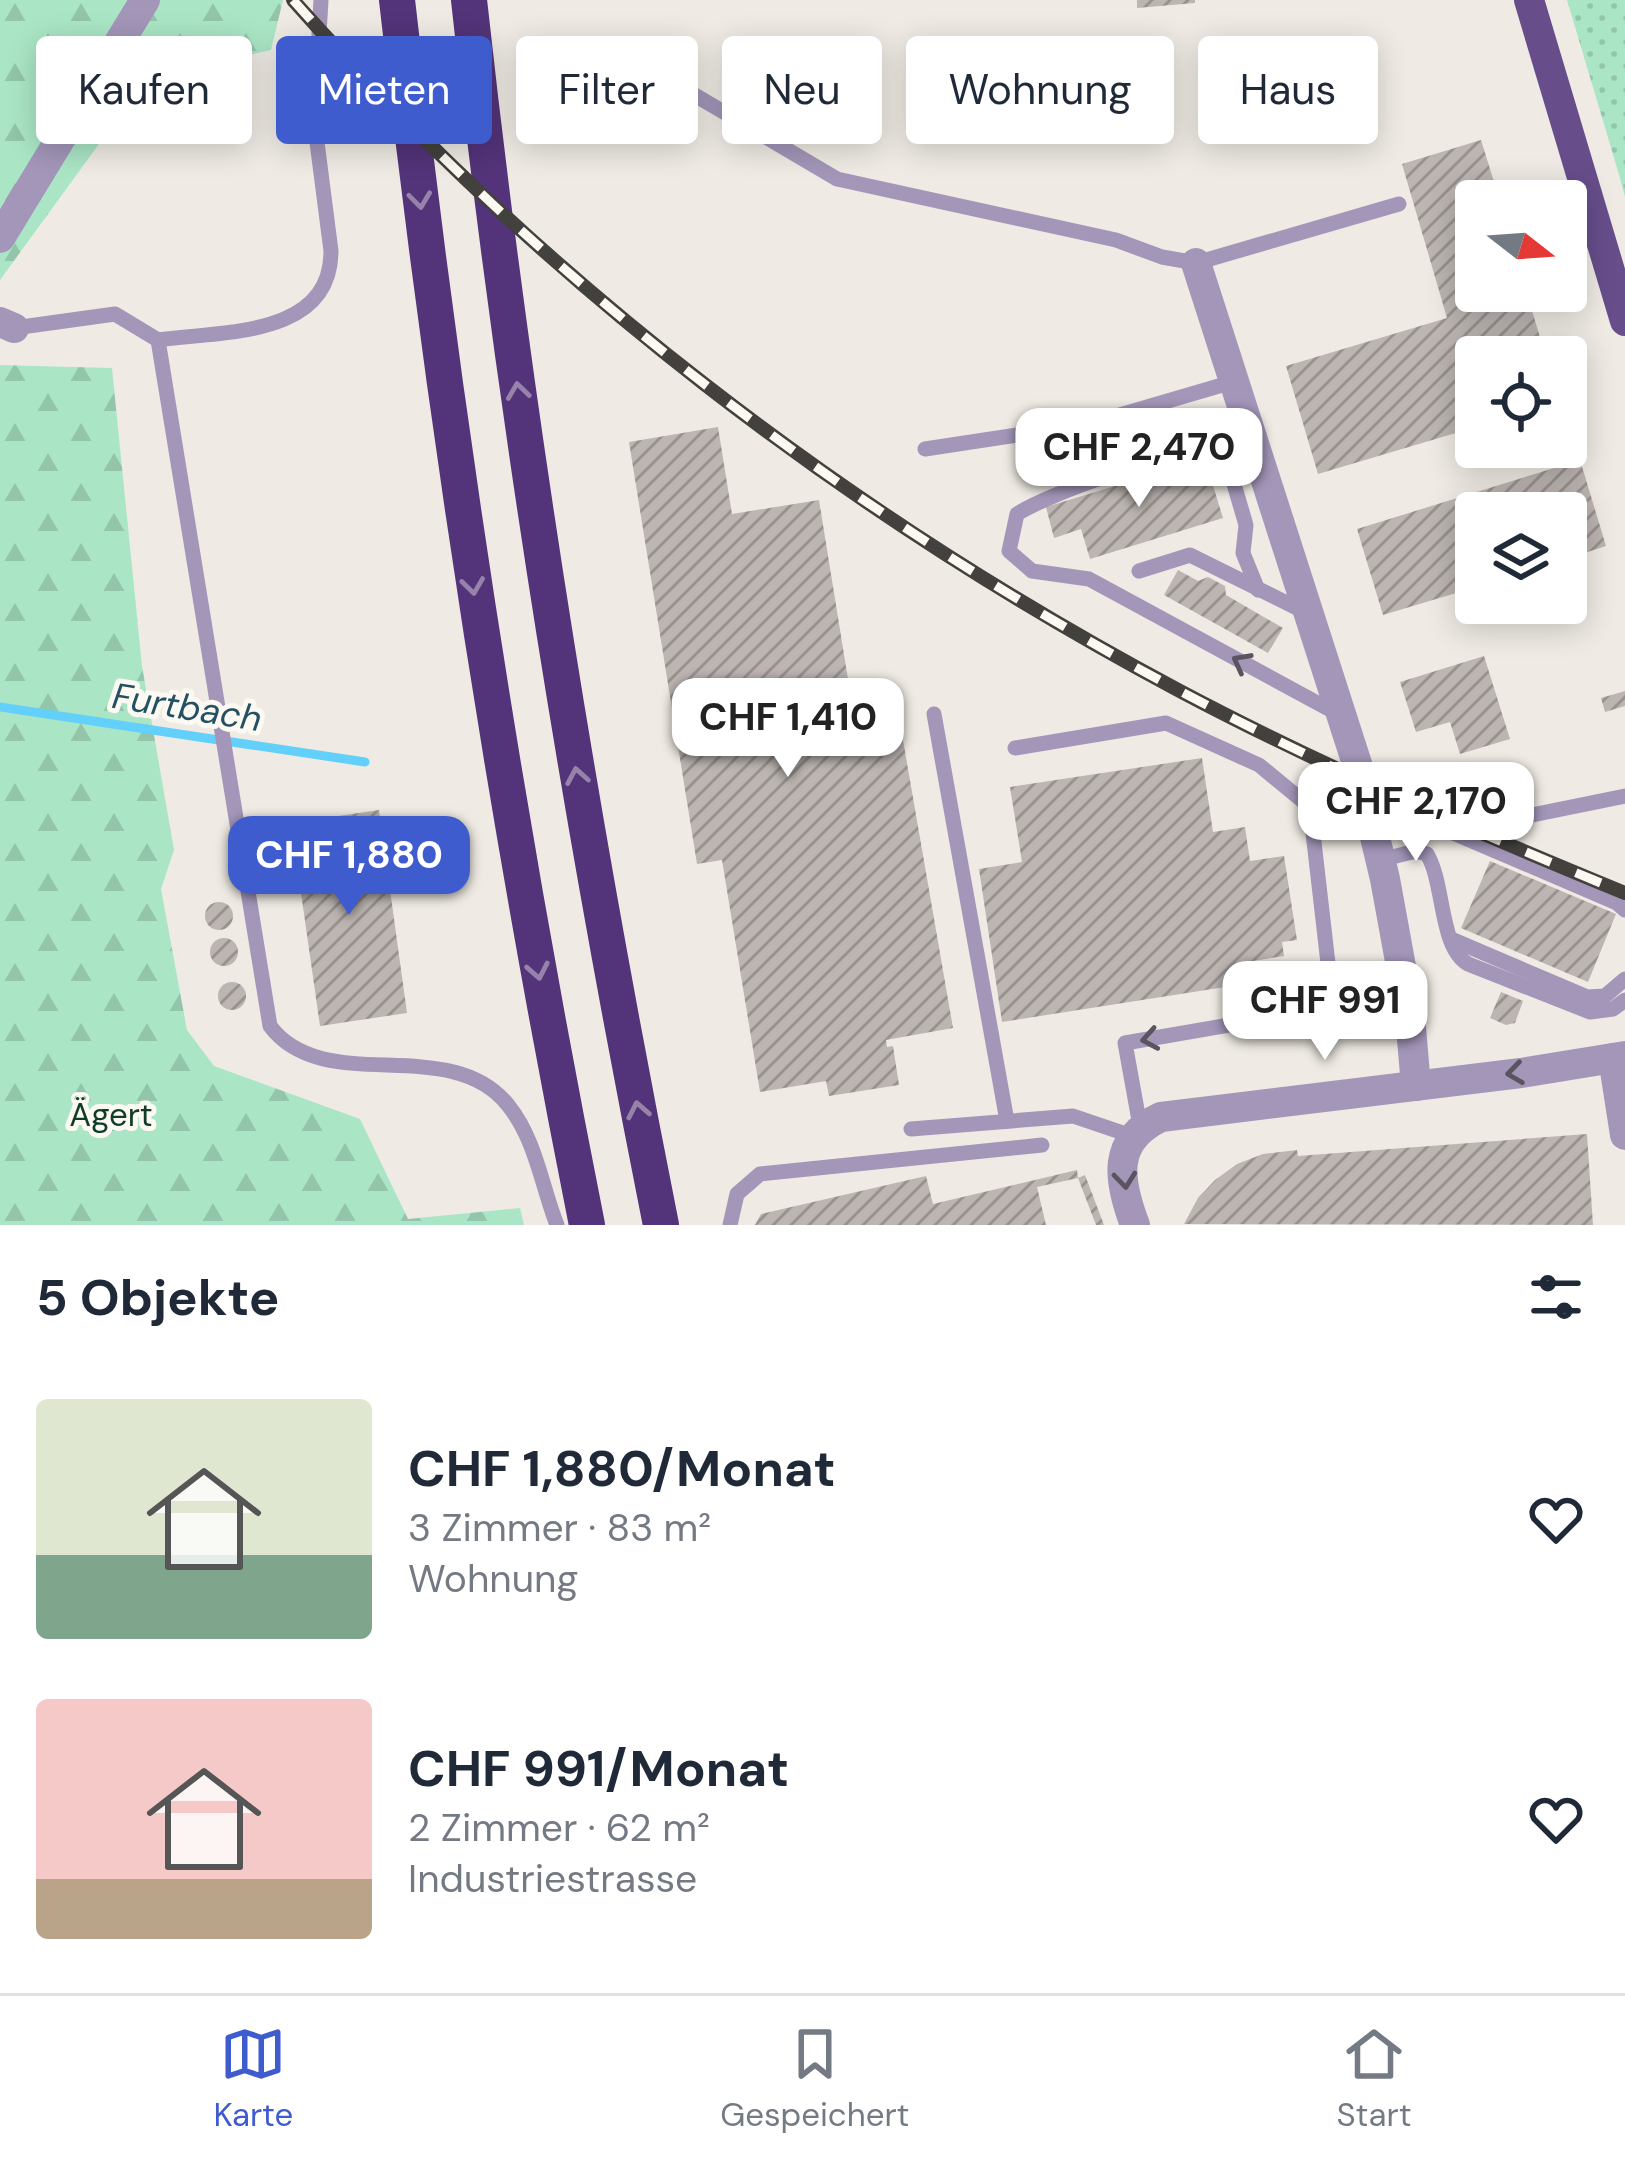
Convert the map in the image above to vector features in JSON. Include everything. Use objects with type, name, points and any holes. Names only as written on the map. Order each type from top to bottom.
[{"type":"highway","points":[[397,0],[475,600],[529,923],[587,1225]]},
{"type":"highway","points":[[470,0],[503,285],[547,589],[597,892],[661,1225]]},
{"type":"main road","points":[[1529,0],[1625,321]]},
{"type":"street","points":[[0,238],[145,0]]},
{"type":"street","points":[[1196,263],[1366,798],[1410,1016],[1416,1086]]},
{"type":"street","points":[[1135,1225],[1122,1177],[1123,1159],[1136,1131],[1186,1111],[1416,1086],[1619,1057],[1625,1136]]},
{"type":"lane","points":[[7,325],[115,314],[158,340],[282,322],[304,311],[322,293],[331,273],[331,251],[314,119],[321,0]]},
{"type":"lane","points":[[698,97],[837,179],[1116,239],[1162,257],[1196,263],[1399,204]]},
{"type":"lane","points":[[158,340],[270,1027],[285,1046],[308,1057],[449,1071],[499,1094],[525,1131],[557,1225]]},
{"type":"lane","points":[[925,448],[1089,424],[1236,381]]},
{"type":"lane","points":[[1258,590],[1243,553],[1246,525],[1229,467],[1210,455],[1181,455],[1039,500],[1017,514],[1009,551],[1032,571],[1089,579],[1344,718]]},
{"type":"lane","points":[[1139,571],[1190,555],[1308,613]]},
{"type":"lane","points":[[934,714],[1007,1120]]},
{"type":"lane","points":[[911,1129],[1073,1116],[1136,1131],[1125,1043],[1299,1013],[1318,997],[1329,972],[1310,807],[1259,765],[1166,723],[1015,748]]},
{"type":"lane","points":[[1377,847],[1430,823],[1488,824],[1625,796]]},
{"type":"lane","points":[[1310,807],[1366,798]]},
{"type":"lane","points":[[1430,823],[1625,910]]},
{"type":"lane","points":[[1377,847],[1427,854],[1455,954],[1468,964],[1582,1010],[1599,1013],[1625,1000]]},
{"type":"lane","points":[[1451,939],[1587,997],[1605,996],[1625,979]]},
{"type":"lane","points":[[730,1225],[737,1194],[760,1174],[1042,1145]]},
{"type":"green space","points":[[0,0],[283,0],[271,50],[252,54],[252,36],[36,36],[36,144],[99,144],[0,280]]},
{"type":"green space","points":[[1567,0],[1625,0],[1625,197],[1620,178]]},
{"type":"green space","name":"Ägert","points":[[0,365],[112,368],[142,666],[174,850],[161,889],[187,1030],[214,1066],[360,1119],[408,1219],[520,1208],[524,1225],[0,1225]]},
{"type":"building","points":[[1137,0],[1195,0],[1195,3],[1137,8]]},
{"type":"building","points":[[1481,140],[1493,180],[1455,180],[1455,312],[1532,312],[1540,336],[1455,336],[1455,433],[1318,474],[1286,366],[1447,318],[1402,164]]},
{"type":"building","points":[[718,427],[732,514],[819,500],[859,747],[903,740],[953,1028],[886,1040],[887,1047],[893,1046],[899,1085],[829,1096],[826,1081],[760,1092],[722,860],[697,864],[629,442]]},
{"type":"building","points":[[1184,465],[1207,466],[1223,518],[1090,559],[1081,529],[1054,538],[1046,507]]},
{"type":"building","points":[[1554,468],[1582,468],[1606,546],[1587,552],[1587,492],[1477,492]]},
{"type":"building","points":[[1455,499],[1455,593],[1383,615],[1357,529]]},
{"type":"building","points":[[1178,570],[1198,581],[1208,577],[1225,586],[1226,595],[1283,628],[1268,653],[1164,595]]},
{"type":"building","points":[[1484,656],[1510,739],[1460,754],[1450,722],[1416,732],[1400,682]]},
{"type":"building","points":[[1625,691],[1625,706],[1605,712],[1601,698]]},
{"type":"building","points":[[1202,758],[1213,832],[1245,827],[1250,861],[1284,856],[1297,940],[1282,942],[1284,956],[1253,961],[1257,982],[1002,1022],[979,869],[1022,862],[1010,787]]},
{"type":"building","points":[[379,810],[407,1013],[320,1026],[291,823]]},
{"type":"building","points":[[1490,861],[1616,914],[1588,982],[1461,928]]},
{"type":"building","points":[[219,902],[229,906],[233,916],[229,926],[219,930],[209,926],[205,916],[209,906]]},
{"type":"building","points":[[224,938],[234,942],[238,952],[234,962],[224,966],[214,962],[210,952],[214,942]]},
{"type":"building","points":[[232,982],[242,986],[246,996],[242,1006],[232,1010],[222,1006],[218,996],[222,986]]},
{"type":"building","points":[[1501,992],[1523,1001],[1515,1023],[1506,1025],[1490,1018]]},
{"type":"building","points":[[1587,1134],[1593,1225],[1184,1224],[1215,1180],[1263,1154],[1297,1150],[1298,1156]]},
{"type":"building","points":[[1077,1170],[1078,1178],[1037,1187],[1046,1225],[755,1225],[761,1214],[926,1176],[933,1204]]},
{"type":"building","points":[[1085,1175],[1104,1225],[1096,1225],[1078,1178]]},
{"type":"waterway","name":"Furtbach","points":[[0,707],[365,762]]},
{"type":"railway","points":[[293,0],[490,202],[595,295],[818,468],[935,547],[1055,621],[1233,718],[1399,797],[1625,893]]}]
